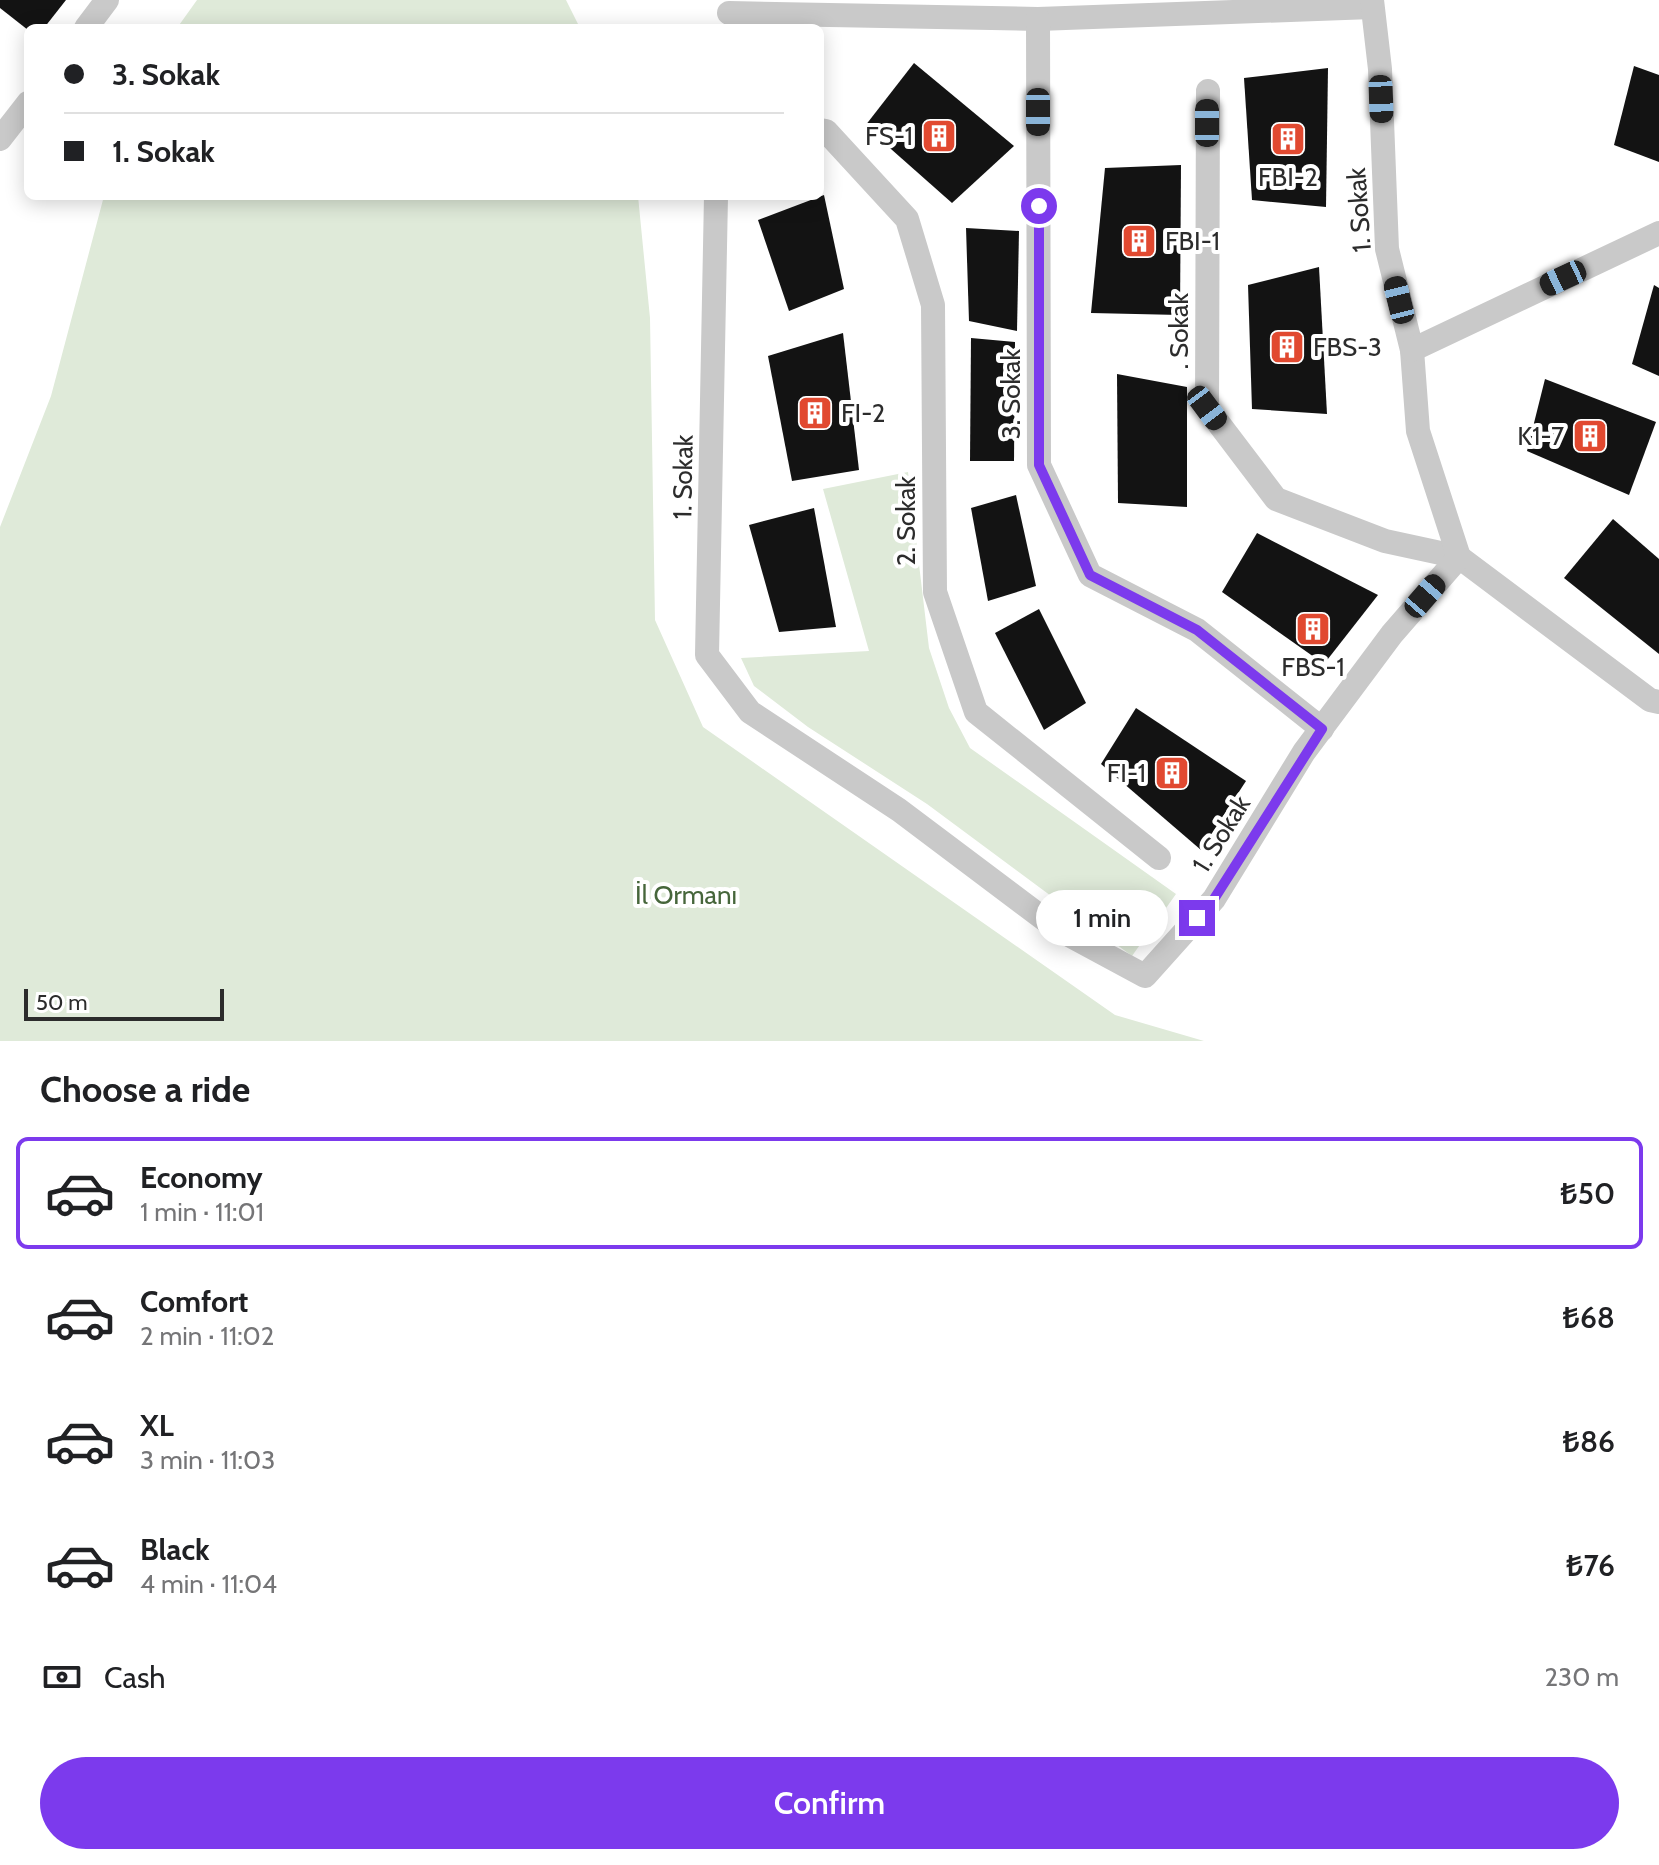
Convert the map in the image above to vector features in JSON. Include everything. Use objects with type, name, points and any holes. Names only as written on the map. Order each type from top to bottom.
[{"type":"street","points":[[89,24],[107,0]]},
{"type":"street","points":[[725,14],[1038,19],[1372,4]]},
{"type":"street","name":"1. Sokak","points":[[716,200],[707,655],[750,712],[899,810],[1056,928],[1145,976],[1214,899],[1322,729],[1392,634],[1459,557],[1418,431],[1412,350],[1387,249],[1380,69],[1372,4]]},
{"type":"street","name":"3. Sokak","points":[[1038,19],[1039,465],[1090,575],[1197,630],[1322,729]]},
{"type":"street","name":". Sokak","points":[[1208,91],[1207,408],[1276,499],[1385,541],[1459,557]]},
{"type":"street","points":[[0,139],[24,108]]},
{"type":"street","name":"2. Sokak","points":[[824,131],[907,219],[933,305],[935,592],[976,712],[1159,858]]},
{"type":"street","points":[[1412,350],[1659,233]]},
{"type":"street","points":[[1459,557],[1650,700],[1659,702]]},
{"type":"green space","points":[[197,0],[566,0],[578,24],[180,24]]},
{"type":"green space","name":"İl Ormanı","points":[[103,200],[638,200],[650,318],[655,620],[703,727],[1115,1015],[1204,1041],[0,1041],[0,527],[51,396]]},
{"type":"green space","points":[[908,472],[929,648],[949,708],[970,748],[1176,894],[1132,956],[927,804],[808,727],[754,686],[741,658],[869,651],[823,489]]},
{"type":"building","points":[[0,0],[66,0],[47,24],[24,24],[24,27],[0,8]]},
{"type":"building","name":"FS-1","points":[[914,63],[1014,146],[952,203],[865,126]]},
{"type":"building","points":[[1634,66],[1659,75],[1659,162],[1614,145]]},
{"type":"building","name":"FBI-2","points":[[1328,68],[1326,207],[1252,200],[1244,78]]},
{"type":"building","name":"FBI-1","points":[[1181,165],[1180,315],[1091,313],[1105,168]]},
{"type":"building","points":[[824,195],[844,289],[789,311],[758,220],[811,200],[824,200]]},
{"type":"building","points":[[966,228],[1019,231],[1017,331],[969,321]]},
{"type":"building","name":"FBS-3","points":[[1319,267],[1327,414],[1252,409],[1248,285]]},
{"type":"building","points":[[1654,285],[1659,288],[1659,376],[1632,364]]},
{"type":"building","name":"FI-2","points":[[843,333],[859,470],[792,481],[768,356]]},
{"type":"building","points":[[971,338],[1015,342],[1014,461],[970,461]]},
{"type":"building","points":[[1117,374],[1187,387],[1187,507],[1118,503]]},
{"type":"building","name":"K1-7","points":[[1545,379],[1656,422],[1629,495],[1527,451]]},
{"type":"building","points":[[1016,495],[1036,586],[988,601],[971,508]]},
{"type":"building","points":[[814,508],[836,627],[779,632],[749,525]]},
{"type":"building","points":[[1613,519],[1659,559],[1659,654],[1564,578]]},
{"type":"building","name":"FBS-1","points":[[1257,533],[1378,595],[1324,664],[1222,592]]},
{"type":"building","points":[[1039,609],[1086,703],[1044,730],[995,633]]},
{"type":"building","name":"FI-1","points":[[1136,708],[1246,781],[1201,850],[1101,764]]},
{"type":"place","name":"FS-1","points":[[939,136]]},
{"type":"place","name":"FBI-2","points":[[1288,139]]},
{"type":"place","name":"FBI-1","points":[[1139,241]]},
{"type":"place","name":"FBS-3","points":[[1287,347]]},
{"type":"place","name":"FI-2","points":[[815,413]]},
{"type":"place","name":"K1-7","points":[[1590,436]]},
{"type":"place","name":"FBS-1","points":[[1313,629]]},
{"type":"place","name":"FI-1","points":[[1172,773]]},
{"type":"route","points":[[1039,206],[1039,465],[1090,575],[1197,630],[1322,729],[1304,752],[1214,899],[1197,918]]}]
